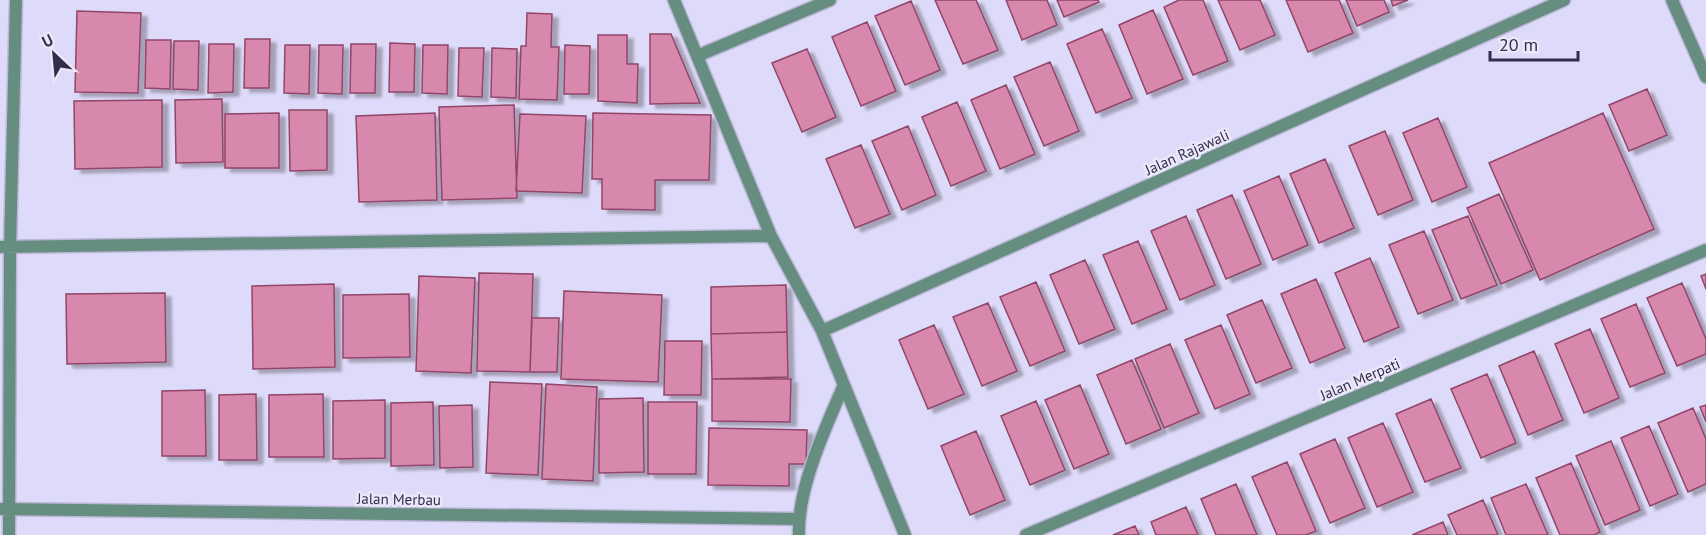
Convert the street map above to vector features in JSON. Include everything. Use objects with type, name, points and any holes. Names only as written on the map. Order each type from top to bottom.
[{"type":"street","points":[[9,535],[5,509],[5,248],[16,0]]},
{"type":"street","points":[[674,0],[771,236],[822,331],[905,535]]},
{"type":"street","points":[[697,56],[830,0]]},
{"type":"street","name":"Jalan Rajawali","points":[[822,331],[1564,0]]},
{"type":"street","points":[[1672,0],[1706,77]]},
{"type":"street","points":[[5,248],[771,236]]},
{"type":"street","name":"Jalan Merpati","points":[[1026,535],[1706,250]]},
{"type":"street","points":[[799,535],[798,519],[815,454],[843,387]]},
{"type":"street","name":"Jalan Merbau","points":[[5,509],[798,519]]},
{"type":"building","points":[[935,0],[976,0],[998,50],[963,64]]},
{"type":"building","points":[[1006,0],[1047,0],[1057,25],[1022,40]]},
{"type":"building","points":[[1057,0],[1098,0],[1099,2],[1064,17]]},
{"type":"building","points":[[1179,0],[1203,0],[1228,61],[1193,75],[1164,7]]},
{"type":"building","points":[[1218,0],[1260,0],[1275,35],[1240,50]]},
{"type":"building","points":[[1286,0],[1339,0],[1353,33],[1308,52]]},
{"type":"building","points":[[1346,0],[1384,0],[1389,12],[1357,26]]},
{"type":"building","points":[[1391,0],[1408,0],[1393,6]]},
{"type":"building","points":[[911,1],[940,70],[905,85],[875,16]]},
{"type":"building","points":[[1153,10],[1183,79],[1147,94],[1119,25]]},
{"type":"building","points":[[77,11],[141,13],[138,93],[75,92]]},
{"type":"building","points":[[527,13],[552,14],[551,47],[559,47],[557,100],[519,99],[521,46],[526,46]]},
{"type":"building","points":[[867,22],[896,91],[861,106],[832,37]]},
{"type":"building","points":[[1102,29],[1132,98],[1096,113],[1067,44]]},
{"type":"building","points":[[650,34],[671,34],[700,103],[650,104]]},
{"type":"building","points":[[598,35],[627,35],[627,64],[638,64],[637,103],[598,101]]},
{"type":"building","points":[[245,39],[270,39],[269,88],[244,88]]},
{"type":"building","points":[[146,40],[171,40],[170,89],[145,88]]},
{"type":"building","points":[[174,41],[199,41],[198,90],[173,89]]},
{"type":"building","points":[[390,43],[415,44],[414,92],[389,92]]},
{"type":"building","points":[[209,44],[234,44],[233,92],[208,93]]},
{"type":"building","points":[[351,44],[376,44],[375,93],[350,93]]},
{"type":"building","points":[[285,45],[310,45],[309,94],[284,93]]},
{"type":"building","points":[[319,45],[343,45],[342,94],[318,93]]},
{"type":"building","points":[[423,45],[448,45],[447,94],[422,93]]},
{"type":"building","points":[[565,45],[590,46],[589,94],[564,94]]},
{"type":"building","points":[[459,48],[484,48],[482,97],[458,96]]},
{"type":"building","points":[[492,48],[517,49],[516,98],[491,97]]},
{"type":"building","points":[[807,49],[836,117],[802,132],[772,63]]},
{"type":"building","points":[[1050,62],[1079,131],[1044,146],[1014,77]]},
{"type":"building","points":[[1006,85],[1035,154],[1000,169],[971,100]]},
{"type":"building","points":[[1647,89],[1667,135],[1629,151],[1609,105]]},
{"type":"building","points":[[222,99],[223,162],[176,163],[175,100]]},
{"type":"building","points":[[162,100],[162,167],[75,169],[74,101]]},
{"type":"building","points":[[957,102],[986,171],[951,186],[922,117]]},
{"type":"building","points":[[514,105],[517,198],[442,200],[439,107]]},
{"type":"building","points":[[289,110],[327,110],[327,170],[290,171]]},
{"type":"building","points":[[279,113],[279,168],[225,168],[225,114]]},
{"type":"building","points":[[435,113],[437,200],[359,202],[356,116]]},
{"type":"building","points":[[593,113],[711,115],[709,180],[655,180],[655,210],[602,209],[602,179],[592,179]]},
{"type":"building","points":[[1603,113],[1654,229],[1540,280],[1489,163]]},
{"type":"building","points":[[520,114],[586,116],[582,193],[516,191]]},
{"type":"building","points":[[1438,118],[1467,187],[1432,202],[1403,133]]},
{"type":"building","points":[[908,126],[936,195],[902,210],[872,141]]},
{"type":"building","points":[[1385,131],[1413,200],[1378,215],[1349,146]]},
{"type":"building","points":[[861,145],[890,214],[855,228],[826,159]]},
{"type":"building","points":[[1325,159],[1354,228],[1319,243],[1290,174]]},
{"type":"building","points":[[1279,176],[1308,245],[1273,260],[1244,191]]},
{"type":"building","points":[[1499,194],[1533,270],[1501,284],[1467,208]]},
{"type":"building","points":[[1232,195],[1261,264],[1226,279],[1197,210]]},
{"type":"building","points":[[1186,216],[1215,285],[1180,300],[1151,231]]},
{"type":"building","points":[[1468,216],[1497,285],[1461,299],[1432,230]]},
{"type":"building","points":[[1424,231],[1453,300],[1418,314],[1389,245]]},
{"type":"building","points":[[1138,241],[1167,309],[1132,324],[1103,255]]},
{"type":"building","points":[[1370,258],[1399,327],[1364,342],[1335,273]]},
{"type":"building","points":[[1085,260],[1115,329],[1079,344],[1050,275]]},
{"type":"building","points":[[479,273],[533,274],[530,372],[477,371]]},
{"type":"building","points":[[1706,274],[1706,289],[1701,276]]},
{"type":"building","points":[[419,276],[475,278],[471,373],[416,371]]},
{"type":"building","points":[[1316,279],[1345,348],[1310,363],[1281,294]]},
{"type":"building","points":[[1036,282],[1065,351],[1030,366],[1000,297]]},
{"type":"building","points":[[1682,283],[1706,339],[1706,354],[1677,366],[1647,298]]},
{"type":"building","points":[[334,284],[335,367],[253,369],[252,286]]},
{"type":"building","points":[[786,285],[787,332],[711,334],[711,287]]},
{"type":"building","points":[[564,291],[662,295],[658,382],[561,379]]},
{"type":"building","points":[[165,293],[166,362],[67,364],[66,294]]},
{"type":"building","points":[[409,294],[410,357],[343,358],[343,295]]},
{"type":"building","points":[[1262,300],[1292,368],[1256,383],[1227,315]]},
{"type":"building","points":[[988,303],[1017,371],[982,386],[953,317]]},
{"type":"building","points":[[1636,304],[1665,373],[1630,387],[1601,319]]},
{"type":"building","points":[[532,318],[559,318],[557,372],[530,372]]},
{"type":"building","points":[[934,325],[964,394],[928,409],[899,340]]},
{"type":"building","points":[[1221,325],[1250,394],[1215,409],[1185,340]]},
{"type":"building","points":[[1590,329],[1619,398],[1584,413],[1555,344]]},
{"type":"building","points":[[787,332],[788,377],[712,379],[711,334]]},
{"type":"building","points":[[665,341],[702,341],[701,395],[664,395]]},
{"type":"building","points":[[1170,344],[1199,413],[1164,428],[1135,359]]},
{"type":"building","points":[[1534,351],[1563,420],[1528,435],[1499,366]]},
{"type":"building","points":[[1132,360],[1161,429],[1126,444],[1097,375]]},
{"type":"building","points":[[1487,374],[1516,443],[1481,458],[1451,389]]},
{"type":"building","points":[[712,379],[791,379],[790,422],[712,421]]},
{"type":"building","points":[[490,382],[542,384],[538,475],[486,473]]},
{"type":"building","points":[[546,384],[597,387],[593,481],[542,479]]},
{"type":"building","points":[[1080,385],[1109,454],[1074,469],[1045,400]]},
{"type":"building","points":[[205,390],[206,456],[162,456],[162,391]]},
{"type":"building","points":[[256,394],[257,460],[219,460],[219,395]]},
{"type":"building","points":[[323,394],[324,457],[269,457],[269,395]]},
{"type":"building","points":[[643,398],[644,472],[599,473],[599,399]]},
{"type":"building","points":[[1431,399],[1461,468],[1425,482],[1396,414]]},
{"type":"building","points":[[385,400],[385,458],[333,459],[333,401]]},
{"type":"building","points":[[1036,401],[1065,470],[1030,485],[1001,416]]},
{"type":"building","points":[[433,402],[434,465],[391,466],[391,403]]},
{"type":"building","points":[[648,402],[697,402],[696,474],[648,474]]},
{"type":"building","points":[[472,405],[473,467],[440,468],[439,406]]},
{"type":"building","points":[[1706,405],[1706,422],[1700,407]]},
{"type":"building","points":[[1693,408],[1706,439],[1706,484],[1688,492],[1658,423]]},
{"type":"building","points":[[1383,423],[1413,492],[1377,507],[1348,438]]},
{"type":"building","points":[[1649,426],[1678,494],[1650,506],[1621,438]]},
{"type":"building","points":[[709,428],[807,430],[806,464],[789,464],[789,486],[708,485]]},
{"type":"building","points":[[976,431],[1005,500],[970,515],[941,446]]},
{"type":"building","points":[[1335,439],[1365,508],[1330,523],[1300,454]]},
{"type":"building","points":[[1611,441],[1640,510],[1605,525],[1576,456]]},
{"type":"building","points":[[1287,462],[1316,531],[1306,535],[1277,535],[1252,477]]},
{"type":"building","points":[[1571,463],[1600,532],[1594,535],[1560,535],[1536,478]]},
{"type":"building","points":[[1236,484],[1257,535],[1216,535],[1201,499]]},
{"type":"building","points":[[1526,484],[1548,535],[1506,535],[1491,498]]},
{"type":"building","points":[[1483,500],[1498,535],[1457,535],[1448,515]]},
{"type":"building","points":[[1186,507],[1198,535],[1156,535],[1151,522]]},
{"type":"building","points":[[1443,522],[1448,535],[1412,535]]},
{"type":"building","points":[[1135,526],[1139,535],[1113,535]]}]
